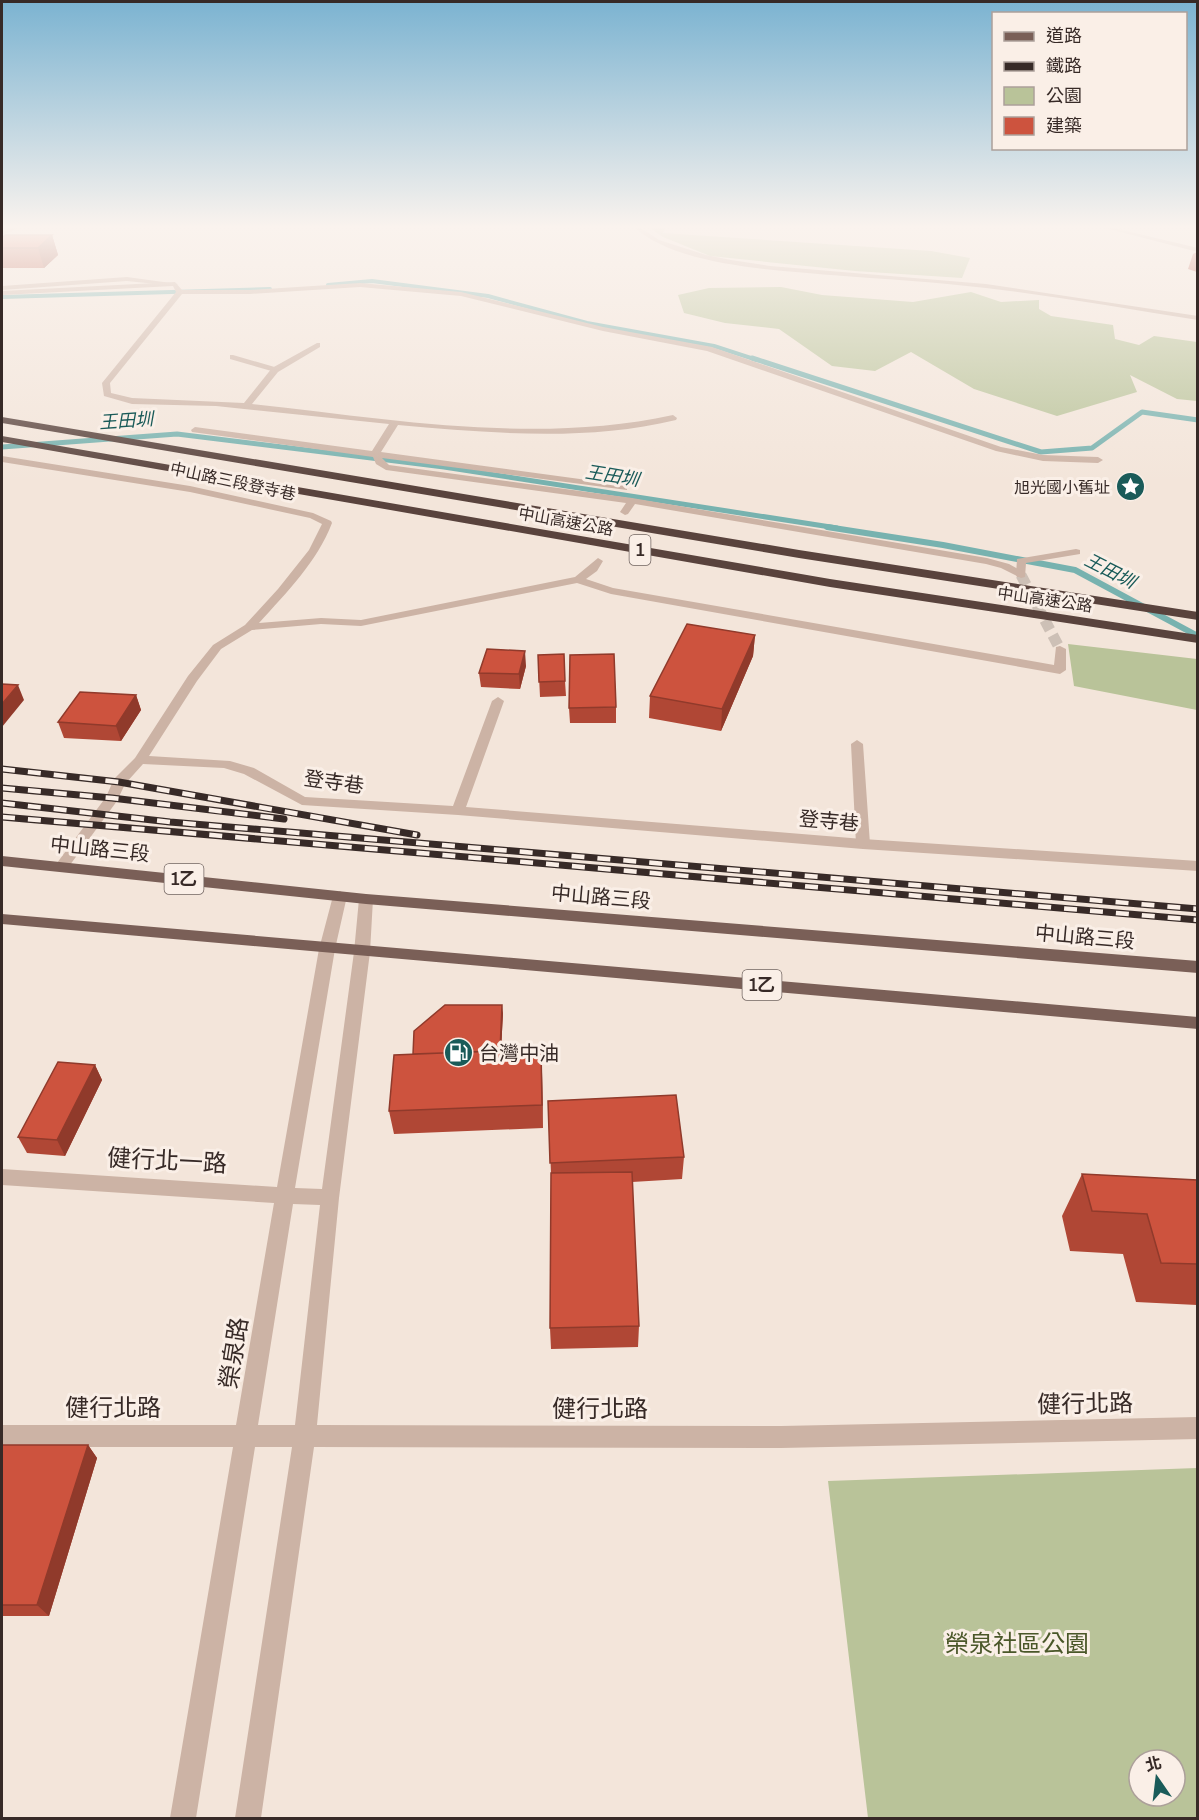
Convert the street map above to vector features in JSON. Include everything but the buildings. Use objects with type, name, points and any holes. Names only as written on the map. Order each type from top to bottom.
[{"type":"highway","name":"中山高速公路","points":[[2,420],[752,546],[1197,616]]},
{"type":"highway","name":"中山高速公路","points":[[2,439],[818,581],[1197,639]]},
{"type":"main road","name":"中山路三段","points":[[2,861],[366,899],[1197,967]]},
{"type":"main road","name":"1乙","points":[[2,919],[1197,1023]]},
{"type":"street","points":[[160,313],[106,383],[107,394],[132,401],[246,407],[501,430],[562,431],[646,425],[673,418]]},
{"type":"street","points":[[538,313],[603,329],[709,349],[999,449],[1043,458],[1098,460]]},
{"type":"street","points":[[1164,313],[1197,318]]},
{"type":"street","points":[[246,407],[275,370],[317,345]]},
{"type":"street","points":[[233,357],[275,370]]},
{"type":"street","points":[[395,422],[376,452],[379,462],[386,467],[632,501],[987,561],[1005,566],[1021,575],[1021,561],[1076,552]]},
{"type":"street","points":[[195,429],[376,452],[624,488]]},
{"type":"street","name":"中山路三段登寺巷","points":[[2,459],[190,489],[314,516],[327,523],[323,536],[291,579],[249,627],[217,647],[192,679],[140,760],[119,782],[112,798],[62,866]]},
{"type":"street","points":[[625,512],[632,501]]},
{"type":"street","points":[[578,580],[593,569],[598,561]]},
{"type":"street","points":[[578,580],[611,591],[1060,670],[1060,649]]},
{"type":"street","name":"中山路三段登寺巷","points":[[249,627],[321,621],[361,623],[578,580]]},
{"type":"street","points":[[458,811],[498,701]]},
{"type":"street","points":[[857,744],[863,844]]},
{"type":"street","name":"登寺巷","points":[[140,760],[225,764],[249,771],[302,801],[458,811],[863,844],[1197,866]]},
{"type":"street","name":"榮泉路","points":[[183,1818],[285,1194],[327,949],[340,896]]},
{"type":"street","points":[[248,1818],[305,1435],[330,1198],[362,952],[366,899]]},
{"type":"street","name":"健行北一路","points":[[2,1177],[330,1198]]},
{"type":"street","name":"健行北路","points":[[2,1436],[247,1434],[856,1436],[1197,1428]]},
{"type":"green space","points":[[684,313],[1046,313],[1051,316],[1113,325],[1115,339],[1139,345],[1154,336],[1197,342],[1197,401],[1177,399],[1130,375],[1137,392],[1057,416],[974,389],[911,352],[875,371],[832,366],[779,329],[725,323]]},
{"type":"green space","points":[[1068,644],[1197,659],[1197,710],[1074,686]]},
{"type":"green space","name":"榮泉社區公園","points":[[1197,1468],[1197,1818],[868,1818],[828,1481]]},
{"type":"waterway","points":[[550,313],[587,323],[714,346],[757,360]]},
{"type":"waterway","points":[[752,358],[1041,452],[1092,448],[1142,412],[1198,420]]},
{"type":"waterway","name":"王田圳","points":[[2,447],[177,434],[444,467],[837,528]]},
{"type":"waterway","name":"王田圳","points":[[827,527],[943,545],[1075,570],[1198,636]]},
{"type":"tunnel","points":[[1021,575],[1060,649]]},
{"type":"railway","points":[[2,769],[119,782],[417,835]]},
{"type":"railway","points":[[2,788],[112,798],[284,819]]},
{"type":"railway","points":[[2,803],[170,822],[1198,909]]},
{"type":"railway","points":[[2,817],[1198,920]]},
{"type":"place","name":"旭光國小舊址","points":[[1131,487]]},
{"type":"place","name":"台灣中油","points":[[458,1053]]}]
